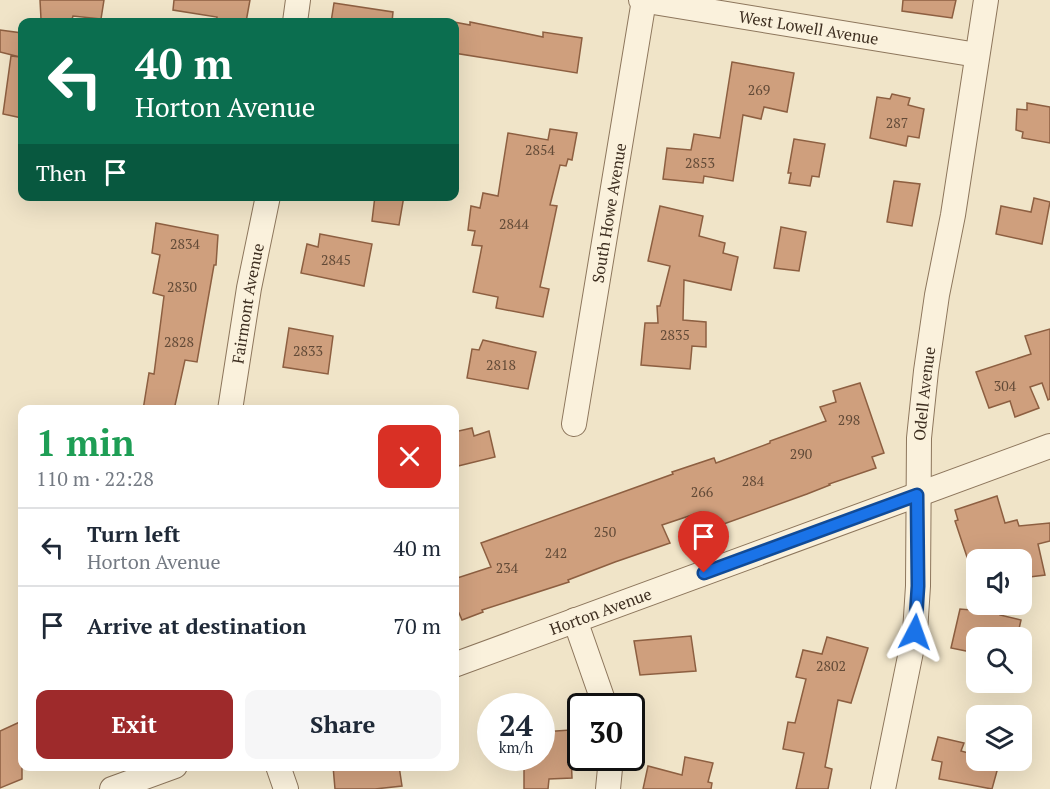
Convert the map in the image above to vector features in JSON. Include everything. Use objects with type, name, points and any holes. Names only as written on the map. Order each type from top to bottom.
[{"type":"street","points":[[296,18],[298,0]]},
{"type":"street","name":"West Lowell Avenue","points":[[643,0],[977,56]]},
{"type":"street","name":"South Howe Avenue","points":[[574,424],[643,0]]},
{"type":"street","name":"Odell Avenue","points":[[883,789],[915,632],[918,586],[919,438],[926,371],[986,0]]},
{"type":"street","name":"Fairmont Avenue","points":[[231,405],[249,288],[267,201]]},
{"type":"street","name":"Horton Avenue","points":[[459,663],[1050,446]]},
{"type":"street","points":[[575,620],[600,693]]},
{"type":"street","points":[[112,789],[161,771]]},
{"type":"street","points":[[280,771],[286,789]]},
{"type":"street","points":[[608,789],[610,771]]},
{"type":"building","points":[[40,0],[104,0],[101,18],[73,16],[72,18],[41,18]]},
{"type":"building","points":[[174,0],[250,0],[247,18],[217,18],[173,10]]},
{"type":"building","points":[[903,0],[956,0],[952,18],[902,11]]},
{"type":"building","points":[[334,3],[393,12],[392,18],[332,18]]},
{"type":"building","points":[[470,22],[543,37],[543,32],[582,38],[577,73],[459,54],[459,23],[470,25]]},
{"type":"building","points":[[0,30],[18,32],[18,56],[0,52]]},
{"type":"building","points":[[11,56],[18,57],[18,117],[3,114]]},
{"type":"building","points":[[732,62],[794,73],[787,112],[764,107],[761,119],[743,115],[733,181],[704,176],[703,183],[663,179],[667,148],[691,150],[694,134],[720,138]]},
{"type":"building","points":[[892,94],[910,98],[908,105],[924,109],[919,138],[908,136],[906,146],[870,138],[877,97],[890,99]]},
{"type":"building","points":[[1027,103],[1050,107],[1050,143],[1022,138],[1023,132],[1016,130],[1017,109],[1027,110]]},
{"type":"building","points":[[550,129],[577,133],[572,160],[568,159],[566,166],[560,165],[550,205],[557,206],[540,287],[549,289],[543,317],[496,308],[498,297],[473,292],[482,246],[472,245],[475,231],[468,230],[471,206],[480,208],[483,193],[498,196],[508,133],[548,140]]},
{"type":"building","points":[[794,139],[825,144],[819,177],[812,176],[810,186],[789,183],[791,173],[788,173]]},
{"type":"building","points":[[894,181],[920,184],[912,226],[887,222]]},
{"type":"building","points":[[1034,198],[1050,202],[1042,244],[996,234],[1001,206],[1031,212]]},
{"type":"building","points":[[374,201],[403,201],[399,225],[372,221]]},
{"type":"building","points":[[660,206],[703,216],[699,236],[725,243],[723,253],[738,257],[731,290],[684,280],[683,320],[706,322],[706,347],[692,346],[690,369],[641,365],[645,323],[658,323],[657,306],[660,306],[670,266],[648,261]]},
{"type":"building","points":[[156,223],[218,235],[216,265],[214,265],[197,362],[185,360],[175,405],[144,405],[149,373],[154,374],[164,296],[153,293],[160,255],[152,253]]},
{"type":"building","points":[[781,227],[806,232],[799,271],[774,268]]},
{"type":"building","points":[[320,234],[372,244],[364,286],[301,273],[307,244],[318,247]]},
{"type":"building","points":[[289,328],[333,336],[328,374],[283,367]]},
{"type":"building","points":[[1050,329],[1050,399],[1048,400],[1042,383],[1030,387],[1039,408],[1015,417],[1010,401],[989,408],[976,372],[1031,354],[1025,336]]},
{"type":"building","points":[[483,340],[536,352],[528,389],[467,378],[472,349],[479,350]]},
{"type":"building","points":[[860,383],[884,453],[872,457],[876,468],[707,530],[701,512],[662,525],[670,543],[568,580],[569,582],[482,610],[483,612],[462,620],[459,613],[459,577],[491,567],[481,543],[673,474],[672,472],[714,458],[716,463],[826,421],[820,407],[836,402],[833,391]]},
{"type":"building","points":[[472,428],[474,436],[489,431],[495,457],[459,466],[459,431]]},
{"type":"building","points":[[997,496],[1005,523],[1017,520],[1019,526],[1050,523],[1050,541],[1038,544],[1045,575],[1032,577],[1032,549],[966,549],[966,554],[955,521],[958,520],[955,510]]},
{"type":"building","points":[[960,609],[966,610],[966,615],[1000,615],[1021,620],[1019,627],[966,627],[966,651],[951,648]]},
{"type":"building","points":[[691,636],[696,671],[640,675],[634,641]]},
{"type":"building","points":[[827,637],[868,648],[851,703],[838,700],[825,767],[832,769],[828,789],[796,789],[804,753],[783,749],[788,722],[795,723],[806,679],[796,677],[803,650],[822,654]]},
{"type":"building","points":[[18,723],[18,771],[22,771],[22,779],[0,788],[0,731]]},
{"type":"building","points":[[567,730],[567,771],[572,771],[572,778],[549,779],[548,789],[524,789],[524,771],[555,771],[555,731]]},
{"type":"building","points":[[938,737],[964,743],[961,751],[966,752],[966,771],[997,771],[992,789],[939,779],[942,762],[932,760]]},
{"type":"building","points":[[685,757],[713,763],[708,782],[712,783],[711,789],[643,789],[648,766],[682,775]]},
{"type":"building","points":[[333,771],[400,771],[402,786],[335,789]]},
{"type":"route","points":[[704,573],[917,495],[918,586],[915,632]]}]
